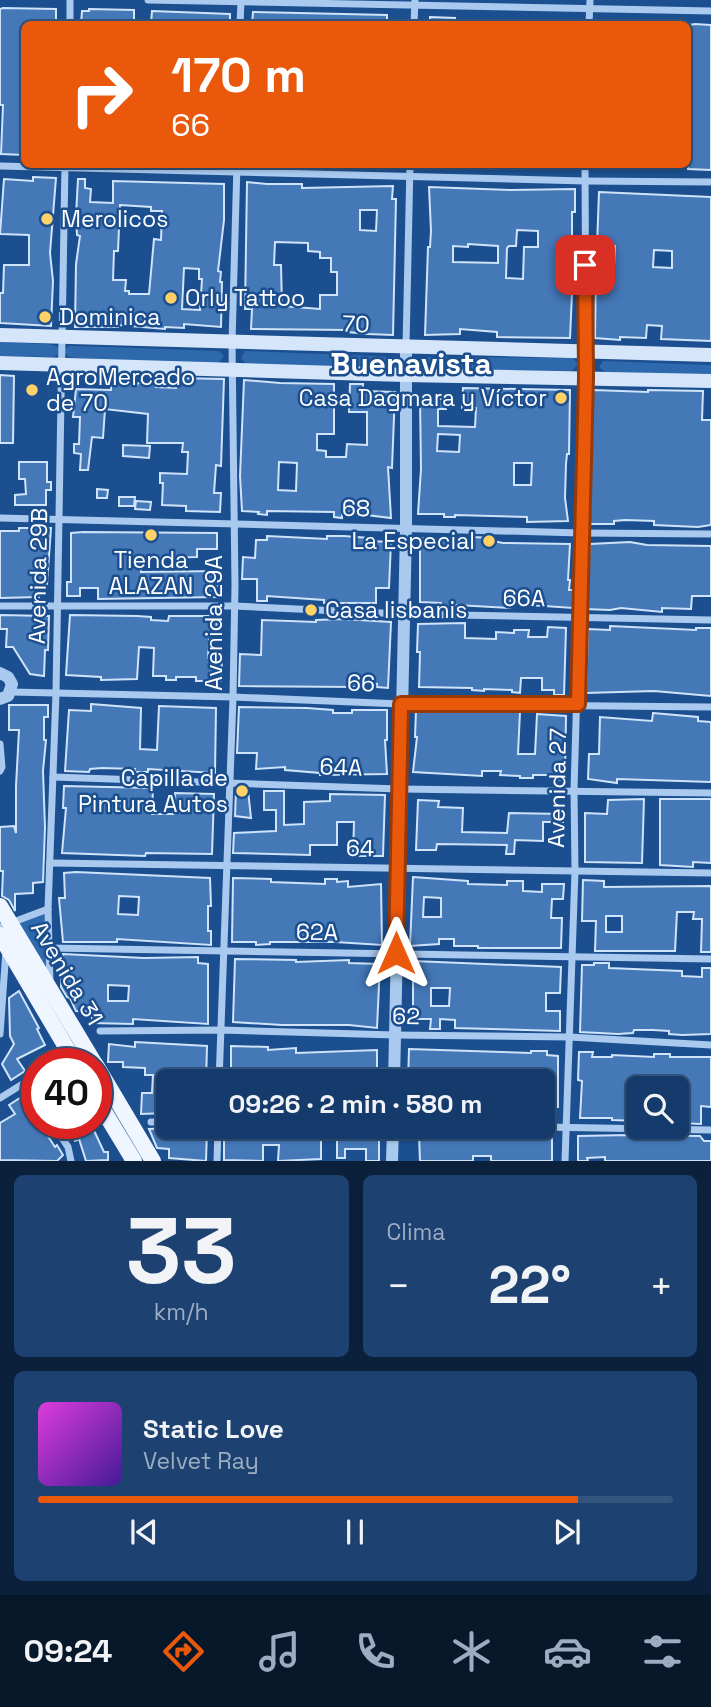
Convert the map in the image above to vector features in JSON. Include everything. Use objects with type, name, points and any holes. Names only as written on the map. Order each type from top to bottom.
[{"type":"main road","name":"70","points":[[0,335],[711,355]]},
{"type":"main road","points":[[0,363],[711,381]]},
{"type":"main road","name":"Avenida 31","points":[[0,906],[4,933],[67,1048]]},
{"type":"main road","name":"Avenida 31","points":[[4,933],[50,989],[86,1048]]},
{"type":"main road","name":"Avenida 31","points":[[112,1092],[153,1161]]},
{"type":"main road","points":[[112,1125],[134,1161]]},
{"type":"street","points":[[70,0],[70,21]]},
{"type":"street","points":[[148,0],[590,4],[711,11]]},
{"type":"street","points":[[240,21],[241,1]]},
{"type":"street","points":[[414,21],[415,3]]},
{"type":"street","points":[[0,166],[21,166]]},
{"type":"street","name":"Avenida 29B","points":[[50,989],[48,909],[56,692],[65,168]]},
{"type":"street","points":[[237,168],[585,181],[711,182]]},
{"type":"street","name":"Avenida 29A","points":[[220,1069],[233,697],[232,342],[237,168]]},
{"type":"street","points":[[394,1069],[406,529],[405,375],[410,168]]},
{"type":"street","name":"Avenida 27","points":[[565,1161],[573,956],[574,790],[586,377],[585,168]]},
{"type":"street","name":"68","points":[[0,519],[711,534]]},
{"type":"street","name":"66A","points":[[0,606],[234,606],[403,614],[711,620]]},
{"type":"street","points":[[0,673],[11,680],[5,696]]},
{"type":"street","name":"66","points":[[5,696],[56,692],[401,704],[711,707]]},
{"type":"street","points":[[0,744],[0,771]]},
{"type":"street","name":"64A","points":[[53,777],[399,789],[711,793]]},
{"type":"street","name":"64","points":[[50,863],[711,873]]},
{"type":"street","points":[[0,1034],[4,933],[48,909]]},
{"type":"street","name":"62A","points":[[49,948],[711,959]]},
{"type":"street","name":"62","points":[[100,1031],[221,1030],[569,1037],[711,1045]]},
{"type":"street","points":[[0,1098],[21,1086]]},
{"type":"street","points":[[151,1122],[156,1122]]},
{"type":"street","points":[[555,1127],[711,1130]]},
{"type":"street","points":[[63,1139],[71,1161]]},
{"type":"street","points":[[217,1161],[218,1139]]},
{"type":"street","points":[[392,1161],[393,1139]]},
{"type":"shaded area","points":[[0,342],[48,344],[63,351],[54,357],[0,356]]},
{"type":"shaded area","points":[[69,346],[77,346],[219,351],[224,356],[218,364],[76,358],[69,357],[63,351]]},
{"type":"shaded area","points":[[245,351],[398,357],[401,364],[397,368],[246,364],[241,358]]},
{"type":"shaded area","points":[[424,357],[573,358],[578,365],[571,371],[423,369],[419,363]]},
{"type":"shaded area","points":[[603,361],[711,365],[711,375],[605,372],[599,367]]},
{"type":"shaded area","points":[[48,909],[50,989],[10,923]]},
{"type":"building","points":[[0,9],[56,9],[56,21],[21,21],[21,155],[1,154],[3,105],[0,105]]},
{"type":"building","points":[[134,10],[134,21],[81,21],[82,11]]},
{"type":"building","points":[[152,11],[230,14],[230,21],[151,21]]},
{"type":"building","points":[[253,12],[387,15],[387,21],[252,21]]},
{"type":"building","points":[[430,17],[455,18],[455,21],[430,21]]},
{"type":"building","points":[[691,25],[711,25],[711,170],[688,169],[691,168]]},
{"type":"building","points":[[33,177],[56,178],[50,253],[53,281],[51,326],[0,323],[4,265],[29,265],[29,235],[0,234],[4,179],[33,181]]},
{"type":"building","points":[[78,179],[85,179],[85,188],[91,189],[90,202],[113,203],[113,181],[224,184],[224,220],[218,271],[221,272],[222,282],[221,327],[184,324],[184,328],[165,329],[118,325],[75,327],[76,264],[80,236],[77,235]],"holes":[[[120,205],[151,207],[151,211],[162,211],[161,240],[154,239],[149,294],[129,294],[129,291],[125,291],[126,280],[113,280],[114,251],[118,251]],[[184,268],[199,269],[199,279],[202,279],[200,310],[182,309]]]},
{"type":"building","points":[[247,182],[302,184],[302,188],[393,186],[392,199],[396,199],[393,335],[348,330],[251,329],[252,309],[245,309]],"holes":[[[360,210],[377,210],[376,231],[360,230]],[[275,242],[308,243],[308,251],[320,252],[320,258],[331,258],[331,272],[337,272],[337,295],[320,295],[320,309],[282,306],[281,265],[274,265]]]},
{"type":"building","points":[[429,187],[575,189],[575,212],[572,212],[574,248],[570,338],[497,337],[497,332],[460,329],[460,334],[425,335],[431,231]],"holes":[[[517,230],[538,231],[538,247],[524,247],[523,279],[506,278],[507,248],[516,246]],[[468,244],[498,246],[498,263],[453,262],[453,246],[468,247]]]},
{"type":"building","points":[[599,192],[711,197],[711,341],[661,339],[662,326],[647,325],[646,338],[595,338],[596,265],[614,266],[615,246],[597,246]],"holes":[[[654,250],[672,251],[672,268],[653,267]]]},
{"type":"building","points":[[0,375],[14,376],[13,443],[0,443]]},
{"type":"building","points":[[176,378],[224,379],[221,466],[216,465],[214,493],[221,493],[220,512],[186,511],[186,506],[162,505],[163,483],[160,483],[160,473],[187,474],[188,452],[182,452],[183,443],[147,443],[148,414],[105,409],[103,438],[92,437],[88,470],[80,470],[81,454],[74,453],[74,444],[79,444],[80,417],[73,417],[76,389],[111,390],[111,383],[156,383],[156,387],[176,388]]},
{"type":"building","points":[[244,380],[334,384],[334,434],[317,434],[317,450],[326,451],[326,457],[346,457],[347,444],[367,445],[367,412],[349,412],[350,384],[363,384],[363,391],[395,392],[392,468],[388,467],[391,518],[342,512],[342,518],[334,517],[334,512],[267,511],[267,515],[242,511],[240,476]],"holes":[[[279,462],[297,463],[296,491],[278,490]]]},
{"type":"building","points":[[463,388],[570,390],[565,498],[568,521],[527,522],[527,517],[444,517],[444,514],[418,514],[421,469],[420,398],[446,399],[446,409],[438,409],[438,426],[475,427],[476,408],[462,408]],"holes":[[[438,434],[460,435],[459,452],[437,451]],[[514,463],[532,463],[531,485],[514,485]]]},
{"type":"building","points":[[593,390],[703,391],[702,420],[711,420],[711,525],[654,525],[654,521],[625,520],[614,521],[614,524],[588,524]]},
{"type":"building","points":[[123,445],[150,446],[149,458],[123,456]]},
{"type":"building","points":[[19,462],[47,462],[47,482],[51,482],[51,490],[46,490],[46,505],[15,505],[15,495],[26,494],[25,479],[19,479]]},
{"type":"building","points":[[97,489],[108,490],[107,498],[97,498]]},
{"type":"building","points":[[119,497],[135,497],[134,506],[119,506]]},
{"type":"building","points":[[136,501],[151,502],[150,510],[135,509]]},
{"type":"building","points":[[19,528],[51,528],[47,584],[39,584],[39,597],[0,598],[0,531],[19,531]]},
{"type":"building","points":[[71,533],[217,533],[217,549],[197,549],[197,557],[141,558],[141,572],[218,571],[218,597],[98,599],[98,588],[80,588],[80,596],[67,596],[67,582],[71,582]]},
{"type":"building","points":[[267,536],[327,539],[327,536],[344,536],[391,542],[389,588],[376,588],[376,603],[324,603],[324,600],[267,596],[267,601],[257,601],[257,579],[242,579],[243,557],[255,558],[256,540],[267,540]]},
{"type":"building","points":[[470,537],[494,538],[493,541],[503,543],[570,544],[568,580],[569,590],[574,590],[573,608],[530,605],[530,594],[511,593],[510,608],[456,605],[455,608],[441,607],[441,603],[420,602],[420,538],[470,541]]},
{"type":"building","points":[[630,542],[647,545],[711,546],[711,596],[692,596],[691,609],[662,608],[662,612],[621,608],[585,609],[590,544]]},
{"type":"building","points":[[0,615],[49,616],[44,676],[30,674],[13,647],[6,647],[7,629],[0,629]]},
{"type":"building","points":[[70,615],[137,616],[168,621],[169,616],[217,616],[216,640],[209,640],[208,658],[222,658],[221,681],[196,681],[196,677],[166,680],[166,676],[153,676],[154,648],[139,647],[137,679],[101,680],[101,677],[66,675]]},
{"type":"building","points":[[343,619],[391,622],[388,688],[377,687],[377,684],[358,684],[357,687],[239,686],[240,654],[261,655],[262,620],[316,622]]},
{"type":"building","points":[[465,623],[465,638],[496,639],[496,632],[514,633],[514,630],[529,630],[528,637],[547,637],[548,627],[566,628],[564,695],[554,695],[554,690],[542,690],[542,678],[521,678],[520,693],[512,690],[419,687],[418,624]]},
{"type":"building","points":[[610,626],[696,630],[711,628],[711,696],[654,691],[586,693],[588,629],[610,630]]},
{"type":"building","points":[[91,704],[141,708],[140,749],[157,750],[159,706],[216,708],[215,773],[148,769],[148,772],[135,772],[135,769],[102,768],[90,769],[89,772],[65,771],[69,710],[91,711]]},
{"type":"building","points":[[9,705],[48,705],[48,717],[44,717],[46,740],[43,771],[43,882],[33,883],[33,893],[15,894],[15,911],[9,900],[2,896],[3,871],[0,871],[0,827],[14,826],[16,833],[19,730],[9,730]]},
{"type":"building","points":[[239,707],[307,708],[333,710],[333,713],[387,710],[387,774],[320,775],[285,770],[285,767],[256,769],[257,753],[237,753]]},
{"type":"building","points":[[416,710],[520,712],[518,754],[535,754],[537,714],[566,716],[565,780],[554,779],[554,775],[520,778],[500,775],[501,771],[482,771],[482,776],[413,772],[417,737]]},
{"type":"building","points":[[653,713],[698,717],[698,721],[711,722],[711,782],[617,779],[617,783],[588,779],[589,754],[599,754],[600,717],[652,721]]},
{"type":"building","points":[[64,786],[153,788],[152,814],[174,814],[175,793],[214,794],[212,854],[146,853],[145,856],[62,853],[66,808],[63,808]]},
{"type":"building","points":[[236,789],[248,790],[251,818],[235,816]]},
{"type":"building","points":[[264,791],[284,791],[284,825],[304,824],[304,802],[330,801],[330,794],[385,795],[383,856],[353,856],[354,822],[337,822],[337,845],[310,845],[310,855],[233,853],[234,833],[276,831],[276,810],[264,810]]},
{"type":"building","points":[[644,799],[642,863],[585,862],[585,813],[607,814],[608,800]]},
{"type":"building","points":[[660,799],[711,799],[711,863],[693,862],[693,867],[660,865]]},
{"type":"building","points":[[418,800],[439,801],[438,807],[463,808],[462,832],[507,833],[509,813],[563,814],[563,822],[543,822],[543,841],[515,840],[514,854],[506,854],[507,845],[437,844],[436,850],[416,850]]},
{"type":"building","points":[[64,873],[210,878],[208,931],[211,931],[211,945],[117,939],[117,942],[63,942],[59,898],[65,898]],"holes":[[[119,896],[139,897],[138,915],[118,914]]]},
{"type":"building","points":[[413,877],[468,881],[468,884],[507,885],[507,881],[523,881],[523,891],[542,892],[542,884],[564,884],[563,899],[552,899],[551,918],[562,918],[561,948],[454,946],[454,939],[439,939],[439,944],[410,946]],"holes":[[[424,897],[441,898],[441,917],[423,917]]]},
{"type":"building","points":[[233,878],[325,884],[325,879],[337,879],[337,882],[348,881],[348,887],[381,884],[382,945],[270,942],[256,945],[256,942],[232,942]]},
{"type":"building","points":[[583,880],[604,881],[604,887],[711,886],[711,952],[701,952],[702,919],[693,919],[694,912],[677,912],[675,951],[595,951],[596,921],[582,921]],"holes":[[[606,916],[622,916],[622,932],[606,932]]]},
{"type":"building","points":[[63,954],[144,958],[198,957],[198,963],[208,964],[208,1024],[133,1019],[133,1024],[92,1023],[92,1012],[76,1011],[61,987]],"holes":[[[108,985],[129,986],[128,1001],[108,1001]]]},
{"type":"building","points":[[235,959],[296,962],[349,960],[349,963],[380,964],[377,1028],[233,1022]]},
{"type":"building","points":[[413,961],[561,967],[560,993],[546,993],[546,1011],[560,1011],[560,1031],[455,1028],[455,1020],[440,1019],[440,1029],[430,1029],[431,1019],[413,1019]],"holes":[[[431,988],[450,988],[449,1006],[431,1006]]]},
{"type":"building","points":[[609,963],[609,968],[682,971],[682,976],[702,977],[702,968],[711,968],[711,1034],[682,1035],[653,1030],[634,1030],[633,1033],[618,1034],[580,1032],[582,965]]},
{"type":"building","points":[[19,991],[45,1045],[39,1048],[21,1048],[21,1057],[17,1059],[21,1065],[21,1074],[11,1080],[2,1064],[14,1044],[10,1036],[9,998]]},
{"type":"building","points":[[135,1042],[207,1046],[206,1069],[156,1069],[156,1113],[141,1114],[142,1093],[152,1093],[153,1075],[145,1075],[145,1068],[123,1067],[123,1062],[112,1062],[112,1048],[109,1048],[109,1044],[135,1047]]},
{"type":"building","points":[[231,1046],[268,1047],[268,1050],[296,1048],[296,1053],[377,1050],[377,1069],[231,1069]]},
{"type":"building","points":[[409,1049],[531,1053],[547,1051],[547,1055],[558,1056],[558,1107],[555,1107],[555,1069],[408,1069]]},
{"type":"building","points":[[579,1052],[593,1052],[592,1057],[654,1057],[654,1054],[670,1054],[670,1057],[711,1057],[711,1107],[701,1106],[701,1124],[689,1124],[689,1076],[626,1076],[626,1121],[580,1118],[582,1081],[578,1080]]},
{"type":"building","points":[[21,1097],[21,1139],[50,1139],[63,1155],[57,1161],[0,1160],[0,1123],[15,1114],[9,1105]]},
{"type":"building","points":[[149,1129],[156,1129],[156,1139],[207,1139],[206,1161],[169,1158],[169,1149],[157,1148]]},
{"type":"building","points":[[626,1135],[626,1139],[689,1139],[689,1136],[700,1136],[704,1141],[711,1141],[711,1161],[605,1161],[605,1157],[578,1161],[578,1136]]},
{"type":"building","points":[[79,1139],[98,1139],[104,1152],[108,1152],[108,1160],[86,1161]]},
{"type":"building","points":[[224,1139],[321,1139],[321,1159],[278,1161],[279,1145],[263,1145],[263,1161],[224,1160]]},
{"type":"building","points":[[337,1139],[379,1139],[379,1161],[366,1161],[366,1149],[345,1149],[345,1158],[337,1158]]},
{"type":"building","points":[[419,1139],[552,1139],[552,1161],[491,1161],[491,1156],[473,1156],[473,1161],[420,1161]]},
{"type":"place","name":"Merolicos","points":[[47,219]]},
{"type":"place","name":"Orly Tattoo","points":[[171,298]]},
{"type":"place","name":"Dominica","points":[[45,317]]},
{"type":"place","name":"AgroMercado de 70","points":[[32,390]]},
{"type":"place","name":"Casa Dagmara y Víctor","points":[[561,398]]},
{"type":"place","name":"Tienda ALAZAN","points":[[151,535]]},
{"type":"place","name":"La Especial","points":[[489,541]]},
{"type":"place","name":"Casa lisbanis","points":[[311,610]]},
{"type":"place","name":"Capilla de Pintura Autos","points":[[242,791]]},
{"type":"district","name":"Buenavista","points":[[411,364]]},
{"type":"route","points":[[396,953],[401,704],[578,704],[580,533],[586,377],[585,265]]}]
